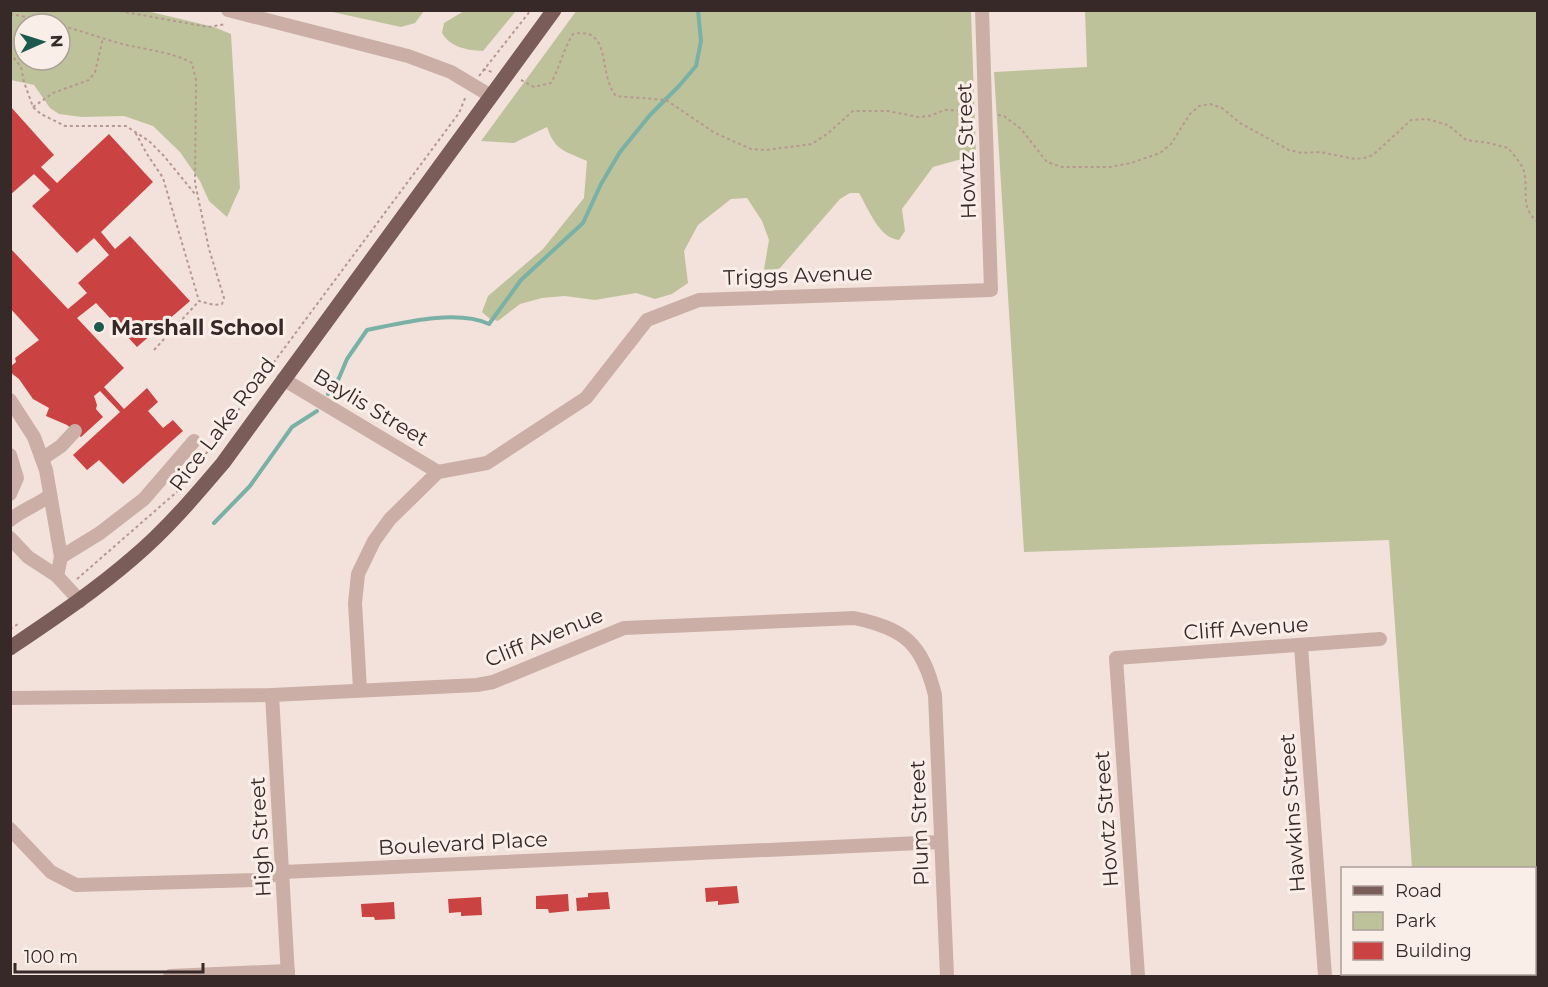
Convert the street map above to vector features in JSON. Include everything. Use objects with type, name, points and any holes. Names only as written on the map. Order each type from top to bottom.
[{"type":"main road","name":"Rice Lake Road","points":[[10,648],[80,601],[135,556],[186,508],[223,463],[554,10]]},
{"type":"street","name":"Howtz Street","points":[[982,10],[991,290]]},
{"type":"street","points":[[232,11],[408,56],[451,72],[491,96]]},
{"type":"street","name":"Triggs Avenue","points":[[438,472],[487,463],[497,457],[585,398],[647,320],[699,300],[991,290]]},
{"type":"street","name":"Baylis Street","points":[[283,379],[438,472]]},
{"type":"street","points":[[10,400],[34,437],[46,470],[61,557],[57,576]]},
{"type":"street","points":[[42,459],[61,446],[75,431]]},
{"type":"street","points":[[61,557],[100,533],[144,499],[194,441]]},
{"type":"street","points":[[10,455],[17,478],[10,494]]},
{"type":"street","points":[[360,689],[355,603],[358,574],[374,541],[390,519],[438,472]]},
{"type":"street","points":[[10,520],[50,496]]},
{"type":"street","points":[[10,538],[28,557],[57,576],[80,601]]},
{"type":"street","name":"Cliff Avenue","points":[[10,698],[272,695],[477,685],[493,682],[624,628],[854,618],[875,622],[911,642],[928,668]]},
{"type":"street","name":"Cliff Avenue","points":[[1116,658],[1380,639]]},
{"type":"street","name":"Hawkins Street","points":[[1301,646],[1325,976]]},
{"type":"street","name":"Howtz Street","points":[[1116,658],[1138,976]]},
{"type":"street","name":"Plum Street","points":[[928,668],[935,695],[947,976]]},
{"type":"street","name":"High Street","points":[[272,695],[288,974]]},
{"type":"street","name":"Boulevard Place","points":[[10,829],[51,872],[76,885],[257,880],[283,872],[940,842]]},
{"type":"street","points":[[170,976],[288,974]]},
{"type":"path","points":[[114,10],[208,27],[229,23],[232,11]]},
{"type":"path","points":[[483,69],[531,10]]},
{"type":"path","points":[[10,14],[64,25],[192,63],[196,80],[195,183],[214,269],[224,298],[222,304],[214,305],[199,301]]},
{"type":"path","points":[[522,80],[534,87],[551,83],[559,68],[564,49],[573,34],[583,32],[597,39],[609,88],[616,96],[666,99],[703,127],[751,149],[766,150],[812,144],[853,111],[888,111],[918,117],[945,110],[986,112],[1004,116],[1021,129],[1047,162],[1062,167],[1110,167],[1131,164],[1160,153],[1170,144],[1190,114],[1199,106],[1210,105],[1222,108],[1240,123],[1289,150],[1302,153],[1320,152],[1355,159],[1372,155],[1411,120],[1427,119],[1448,125],[1466,140],[1508,148],[1524,172],[1526,204],[1531,216],[1538,222]]},
{"type":"path","points":[[33,107],[53,93],[89,80],[95,72],[103,37]]},
{"type":"path","points":[[10,53],[21,68],[33,107],[41,114],[65,126],[126,126],[164,156],[197,195]]},
{"type":"path","points":[[78,578],[135,531],[179,490],[400,194],[459,113],[462,102]]},
{"type":"path","points":[[135,132],[163,178],[199,301]]},
{"type":"path","points":[[154,350],[199,301]]},
{"type":"green space","points":[[577,10],[971,11],[976,155],[933,167],[902,209],[905,231],[899,240],[880,229],[859,193],[850,193],[840,199],[780,268],[771,271],[764,269],[769,240],[762,221],[747,198],[731,199],[698,225],[684,251],[688,283],[672,294],[655,299],[636,293],[595,300],[565,296],[542,298],[520,304],[498,321],[490,319],[482,312],[488,296],[543,249],[584,198],[587,161],[557,146],[547,127],[514,143],[481,141]]},
{"type":"green space","points":[[10,11],[147,11],[214,27],[231,34],[240,188],[227,217],[209,201],[200,181],[180,152],[153,126],[124,116],[82,117],[59,114],[50,108],[34,85],[11,80]]},
{"type":"green space","points":[[328,11],[424,11],[415,23],[401,27]]},
{"type":"green space","points":[[464,11],[516,11],[483,51],[465,49],[455,45],[442,33],[444,23]]},
{"type":"green space","points":[[1085,11],[1537,11],[1537,922],[1536,867],[1412,867],[1389,540],[1024,552],[994,72],[1087,67]]},
{"type":"building","name":"Marshall School","points":[[10,106],[54,155],[41,167],[57,183],[109,134],[153,182],[101,232],[115,249],[130,236],[190,301],[137,347],[96,303],[77,318],[124,368],[104,387],[124,409],[147,388],[158,402],[148,411],[163,428],[173,420],[183,431],[123,484],[99,460],[87,470],[73,455],[120,412],[100,391],[94,396],[96,409],[103,417],[81,437],[67,425],[46,416],[49,408],[33,399],[19,379],[10,372],[10,367],[16,362],[15,358],[39,340],[10,308],[10,248],[68,309],[87,293],[78,283],[109,255],[94,238],[77,253],[32,206],[50,190],[34,174],[10,195]]},
{"type":"building","points":[[737,886],[739,903],[718,905],[718,901],[706,902],[705,888]]},
{"type":"building","points":[[608,892],[610,909],[577,911],[576,898],[588,897],[588,893]]},
{"type":"building","points":[[568,894],[569,911],[549,913],[548,909],[536,909],[536,896]]},
{"type":"building","points":[[481,897],[482,915],[461,916],[461,912],[449,913],[448,899]]},
{"type":"building","points":[[394,902],[395,919],[375,920],[374,917],[362,917],[361,904]]},
{"type":"waterway","points":[[328,394],[339,378],[347,359],[367,330],[445,317],[476,320],[489,324],[521,280],[583,223],[601,184],[620,152],[650,115],[696,66],[701,41],[698,10]]},
{"type":"waterway","points":[[214,523],[250,486],[292,427],[317,411]]},
{"type":"place","name":"Marshall School","points":[[99,327]]}]
